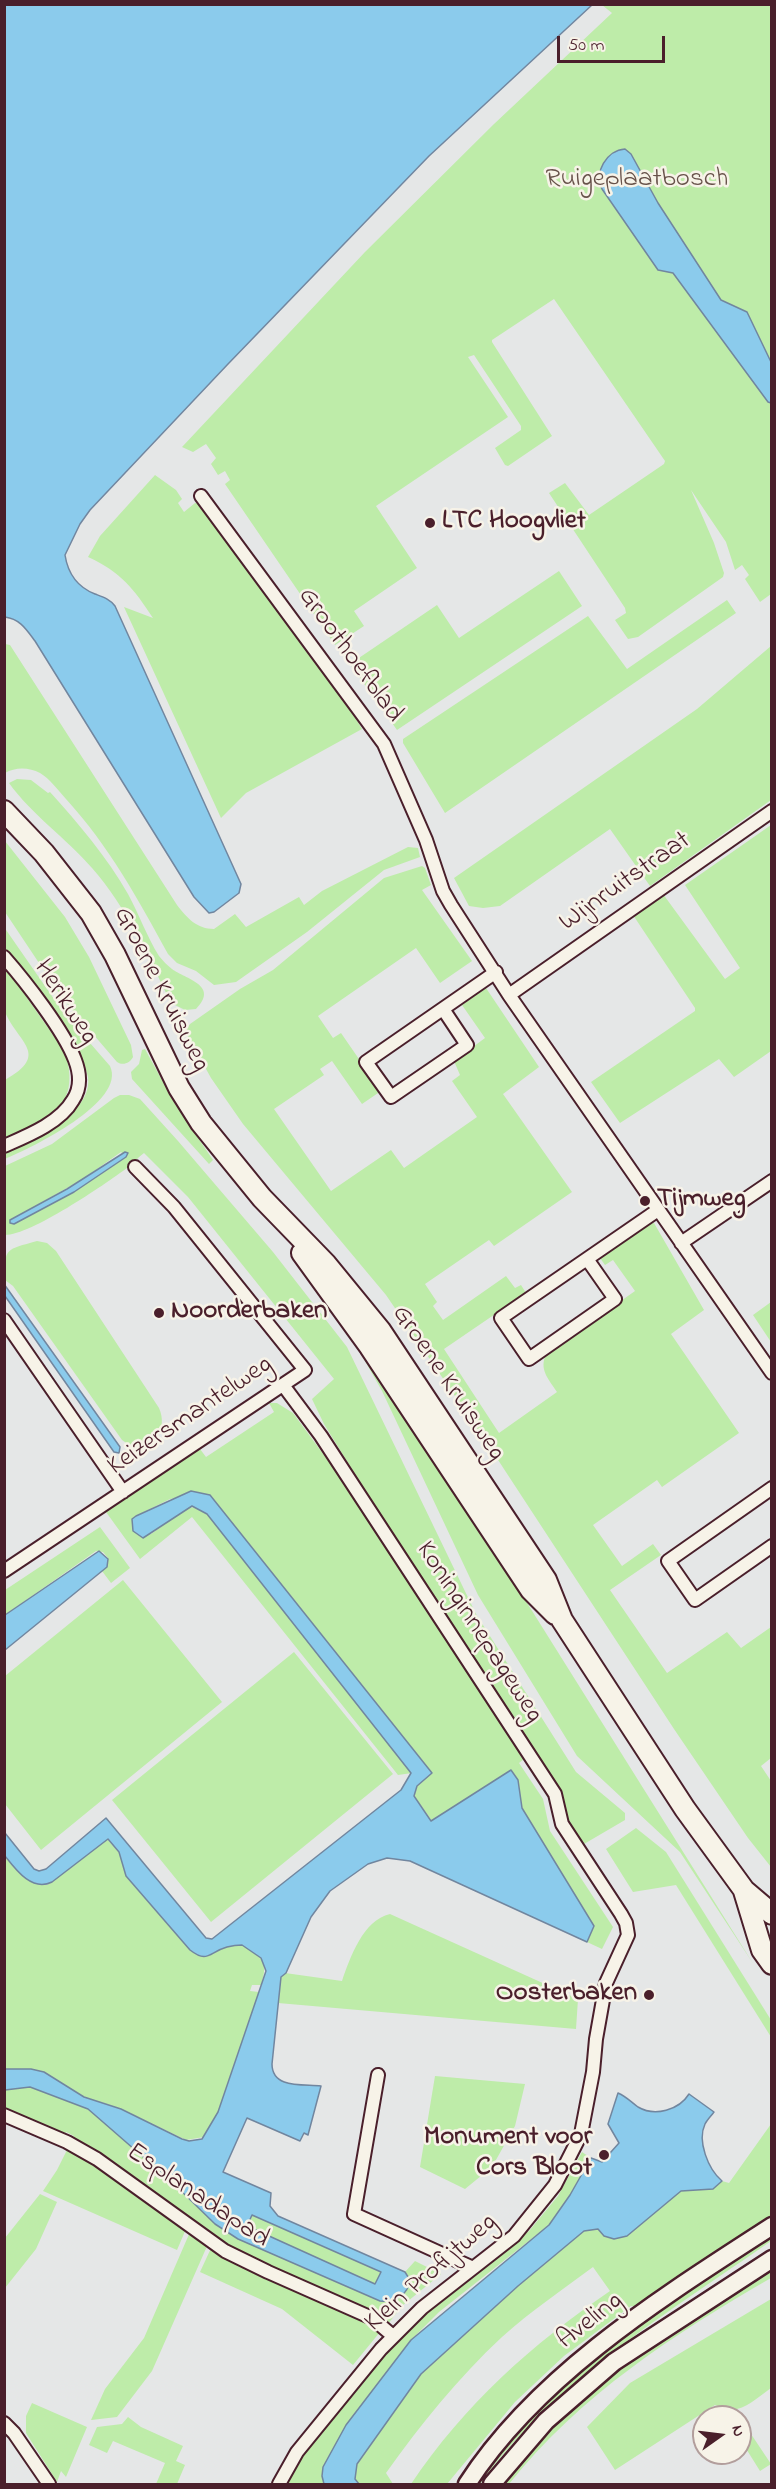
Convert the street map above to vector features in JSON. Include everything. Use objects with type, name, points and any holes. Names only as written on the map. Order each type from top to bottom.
[{"type":"main road","name":"Groene Kruisweg","points":[[6,812],[44,853],[91,913],[115,955],[189,1107],[219,1149],[262,1198],[326,1264],[380,1330],[546,1580],[562,1620],[697,1826],[744,1890],[771,1914]]},
{"type":"main road","name":"Groene Kruisweg","points":[[744,1890],[762,1950],[771,1964]]},
{"type":"main road","name":"Aveling","points":[[467,2484],[531,2406],[599,2344],[771,2226]]},
{"type":"main road","name":"Aveling","points":[[492,2484],[546,2421],[614,2362],[771,2259]]},
{"type":"street","name":"Groothoefblad","points":[[201,496],[384,744],[426,840],[442,891],[496,972]]},
{"type":"street","name":"Wijnruitstraat","points":[[509,994],[771,811]]},
{"type":"street","name":"Herikweg","points":[[4,957],[26,984],[70,1050],[76,1061],[79,1080],[75,1098],[64,1112],[4,1146]]},
{"type":"street","points":[[443,1009],[467,1044],[391,1097],[366,1062],[496,972],[771,1372]]},
{"type":"street","name":"Keizersmantelweg","points":[[4,1571],[304,1370],[174,1207],[135,1167]]},
{"type":"street","points":[[681,1243],[771,1181]]},
{"type":"street","points":[[587,1259],[615,1299],[529,1359],[501,1318],[658,1210]]},
{"type":"street","points":[[4,1320],[123,1492]]},
{"type":"street","name":"Koninginnepageweg","points":[[283,1385],[321,1436],[555,1794],[562,1824],[621,1914]]},
{"type":"street","points":[[771,1488],[668,1560],[695,1600],[771,1546]]},
{"type":"street","name":"Klein Profijtweg","points":[[279,2484],[291,2462],[314,2430],[393,2336],[471,2267],[514,2236],[555,2185],[581,2134],[606,1983],[628,1935],[626,1923],[621,1914]]},
{"type":"street","points":[[378,2075],[354,2214],[471,2267]]},
{"type":"street","name":"Esplanadapad","points":[[4,2115],[67,2142],[97,2159],[225,2250],[268,2272],[372,2318],[393,2336]]},
{"type":"street","points":[[4,2423],[14,2433],[49,2484]]},
{"type":"green space","name":"Ruigeplaatbosch","points":[[602,5],[771,5],[771,594],[760,602],[745,579],[749,575],[742,565],[735,570],[726,542],[691,490],[714,543],[724,573],[723,577],[638,637],[628,639],[615,620],[626,613],[625,608],[549,493],[565,483],[589,515],[664,464],[665,461],[554,299],[492,340],[552,436],[508,466],[505,465],[495,448],[521,430],[521,426],[474,355],[468,357],[508,417],[376,506],[417,568],[354,611],[364,626],[335,645],[225,484],[230,480],[225,471],[218,475],[211,464],[216,458],[206,444],[193,452],[182,447],[365,252],[494,124],[612,13]]},
{"type":"green space","points":[[155,475],[176,490],[182,499],[178,503],[184,512],[195,503],[200,504],[344,699],[362,729],[246,793],[221,818],[124,607],[153,618],[126,582],[88,557],[100,536]]},
{"type":"green space","points":[[559,571],[582,606],[397,730],[350,664],[437,605],[459,638]]},
{"type":"green space","points":[[727,600],[736,613],[445,813],[403,743],[403,739],[588,616],[627,669]]},
{"type":"green space","points":[[5,644],[10,645],[177,905],[197,925],[214,929],[235,914],[246,927],[299,897],[304,905],[322,891],[408,847],[418,848],[420,857],[384,870],[307,932],[236,982],[214,985],[196,971],[177,963],[168,954],[109,854],[51,781],[40,773],[27,769],[5,773]]},
{"type":"green space","points":[[771,646],[771,800],[650,886],[610,829],[500,906],[483,908],[469,906],[454,878],[697,709]]},
{"type":"green space","points":[[17,779],[31,780],[48,793],[50,792],[92,841],[128,894],[159,956],[172,969],[202,988],[204,994],[202,1001],[196,1009],[185,1010],[171,1003],[116,899],[82,857],[18,795],[9,783]]},
{"type":"green space","points":[[771,825],[771,1051],[734,1077],[719,1059],[620,1123],[591,1082],[695,1011],[633,915],[663,894],[725,979],[740,968],[685,885]]},
{"type":"green space","points":[[5,841],[65,917],[89,957],[131,1045],[133,1057],[128,1062],[122,1064],[117,1062],[63,999],[5,912]]},
{"type":"green space","points":[[422,866],[425,868],[431,885],[422,890],[472,961],[440,983],[416,948],[318,1016],[333,1038],[341,1033],[381,1091],[362,1104],[332,1061],[320,1069],[324,1075],[274,1109],[331,1191],[391,1150],[404,1168],[477,1117],[452,1081],[460,1075],[454,1061],[485,1038],[462,1005],[486,988],[539,1067],[503,1094],[572,1192],[494,1246],[489,1240],[425,1284],[437,1302],[433,1306],[443,1320],[506,1276],[515,1288],[521,1285],[526,1293],[444,1349],[499,1433],[557,1392],[544,1369],[546,1354],[635,1291],[613,1260],[605,1265],[600,1258],[648,1224],[654,1223],[704,1310],[671,1334],[739,1433],[662,1487],[657,1480],[593,1525],[622,1566],[653,1544],[661,1555],[610,1590],[667,1673],[727,1632],[741,1648],[771,1627],[771,1758],[761,1766],[771,1781],[771,1867],[748,1838],[674,1729],[485,1440],[386,1295],[243,1124],[211,1078],[185,1031],[190,1024],[240,989],[273,970],[384,878]]},
{"type":"green space","points":[[4,927],[63,1012],[110,1066],[111,1080],[104,1094],[74,1122],[35,1145],[5,1159],[5,1150],[74,1110],[85,1095],[88,1077],[65,1032],[5,949]]},
{"type":"green space","points":[[4,965],[65,1052],[69,1071],[69,1086],[65,1099],[58,1109],[35,1126],[5,1140],[5,1080],[19,1071],[29,1055],[23,1040],[5,1012]]},
{"type":"green space","points":[[145,1049],[175,1104],[213,1160],[209,1164],[132,1079],[131,1072],[139,1064],[142,1050]]},
{"type":"green space","points":[[129,1095],[140,1099],[273,1252],[347,1347],[476,1614],[576,1772],[625,1813],[625,1820],[584,1844],[566,1817],[562,1791],[413,1569],[324,1424],[312,1399],[334,1379],[188,1197],[144,1153],[116,1176],[67,1208],[32,1227],[5,1235],[5,1166],[52,1144],[114,1098]],"holes":[[[121,1152],[126,1157],[74,1192],[14,1224],[14,1218],[83,1179]]]},
{"type":"green space","points":[[37,1241],[47,1243],[56,1251],[159,1408],[162,1418],[161,1427],[153,1441],[146,1445],[130,1445],[122,1440],[13,1286],[5,1280],[5,1261],[9,1252],[19,1246]]},
{"type":"green space","points":[[771,1302],[771,1342],[753,1315]]},
{"type":"green space","points":[[348,1331],[487,1539],[754,1965],[680,1852],[577,1756],[478,1595],[382,1391]]},
{"type":"green space","points":[[269,1403],[277,1403],[293,1413],[341,1478],[524,1759],[519,1763],[543,1799],[550,1831],[613,1927],[602,1949],[587,1942],[594,1926],[522,1808],[518,1780],[511,1770],[432,1821],[414,1796],[417,1786],[432,1773],[210,1495],[170,1499],[136,1516],[151,1534],[187,1508],[196,1507],[207,1514],[412,1773],[398,1775],[192,1517],[140,1559],[106,1512],[200,1449],[206,1457],[274,1412]]},
{"type":"green space","points":[[100,1527],[130,1568],[111,1583],[102,1571],[107,1567],[108,1558],[103,1552],[96,1551],[5,1615],[5,1590]]},
{"type":"green space","points":[[123,1580],[222,1702],[41,1850],[5,1804],[5,1676]]},
{"type":"green space","points":[[294,1652],[393,1774],[211,1922],[112,1800]]},
{"type":"green space","points":[[636,1828],[666,1852],[771,2020],[771,2037],[676,1885],[633,1892],[606,1849]]},
{"type":"green space","points":[[107,1839],[119,1852],[126,1876],[190,1950],[205,1957],[221,1949],[242,1944],[262,1960],[264,1970],[261,1985],[252,1985],[250,1991],[259,1992],[218,2112],[204,2137],[186,2140],[101,2102],[173,2183],[215,2224],[238,2239],[383,2302],[408,2275],[405,2272],[415,2261],[441,2274],[402,2306],[388,2324],[230,2248],[73,2140],[74,2136],[66,2132],[64,2136],[5,2110],[4,1856],[28,1879],[40,1885],[47,1885]]},
{"type":"green space","points":[[390,1914],[578,1999],[576,2029],[278,2003],[281,1977],[285,1973],[342,1981],[354,1951],[365,1932],[372,1924]]},
{"type":"green space","points":[[435,2076],[525,2084],[515,2126],[492,2167],[465,2189],[420,2167]]},
{"type":"green space","points":[[771,2124],[771,2220],[642,2307],[631,2306],[564,2356],[515,2402],[447,2484],[411,2484],[454,2428],[501,2378],[553,2333],[610,2291],[593,2267],[513,2327],[455,2385],[426,2419],[386,2473],[393,2484],[359,2484],[355,2479],[357,2464],[421,2374],[518,2286],[584,2231],[598,2229],[604,2236],[627,2236],[681,2190],[712,2189],[722,2181],[729,2183]]},
{"type":"green space","points":[[68,2148],[99,2165],[186,2229],[177,2250],[43,2191]]},
{"type":"green space","points":[[582,2152],[591,2158],[570,2195],[549,2225],[439,2312],[411,2340],[322,2476],[324,2484],[287,2484],[303,2454],[391,2346],[441,2298],[529,2231],[558,2196]]},
{"type":"green space","points":[[40,2194],[57,2202],[36,2249],[5,2288],[5,2238]]},
{"type":"green space","points":[[252,2215],[381,2272],[375,2284],[247,2226]]},
{"type":"green space","points":[[190,2232],[208,2244],[152,2371],[117,2417],[91,2420],[105,2389],[144,2338]]},
{"type":"green space","points":[[771,2233],[771,2241],[653,2322],[578,2380],[510,2447],[480,2484],[472,2484],[529,2413],[618,2335]]},
{"type":"green space","points":[[212,2246],[372,2323],[380,2332],[353,2365],[282,2309],[200,2272]]},
{"type":"green space","points":[[771,2271],[771,2278],[664,2344],[598,2394],[566,2422],[509,2484],[501,2484],[566,2414],[623,2366],[712,2304]]},
{"type":"green space","points":[[771,2299],[771,2388],[747,2405],[692,2405],[692,2420],[615,2470],[587,2427],[630,2383]]},
{"type":"green space","points":[[32,2403],[87,2427],[66,2477],[61,2471],[57,2482],[26,2433],[26,2416]]},
{"type":"green space","points":[[128,2417],[141,2427],[183,2446],[176,2461],[185,2465],[177,2484],[156,2484],[165,2463],[113,2441],[107,2453],[89,2445],[97,2427],[122,2424]]},
{"type":"green space","points":[[752,2436],[771,2464],[760,2471],[752,2458]]},
{"type":"water","points":[[4,5],[592,5],[429,156],[228,364],[90,510],[80,524],[65,555],[68,568],[78,584],[109,600],[115,606],[241,884],[239,893],[214,912],[209,913],[194,897],[35,641],[19,622],[5,617]]},
{"type":"water","points":[[625,149],[631,154],[658,203],[721,300],[747,312],[771,362],[771,403],[673,273],[658,270],[602,189],[599,176],[603,163],[613,153]]},
{"type":"water","points":[[125,1152],[128,1153],[126,1157],[74,1192],[14,1224],[10,1223],[10,1220],[67,1189]]},
{"type":"water","points":[[4,1284],[120,1447],[119,1453],[114,1452],[5,1296]]},
{"type":"water","points":[[191,1491],[210,1495],[432,1773],[417,1786],[414,1796],[431,1821],[511,1770],[518,1780],[522,1808],[594,1926],[587,1942],[410,1861],[387,1858],[368,1864],[330,1891],[311,1917],[286,1973],[281,1977],[272,2064],[273,2072],[283,2081],[290,2084],[321,2086],[308,2135],[304,2133],[300,2141],[247,2118],[223,2172],[271,2193],[270,2206],[278,2216],[405,2272],[410,2280],[407,2290],[400,2297],[391,2301],[380,2301],[238,2239],[215,2224],[173,2183],[88,2109],[30,2087],[5,2090],[5,2069],[31,2069],[44,2072],[84,2097],[121,2109],[182,2139],[189,2141],[202,2139],[218,2112],[266,1971],[261,1958],[242,1945],[227,1947],[205,1957],[190,1950],[126,1876],[119,1852],[108,1839],[52,1882],[38,1884],[25,1878],[5,1856],[5,1833],[34,1869],[39,1871],[46,1869],[106,1818],[206,1938],[212,1939],[401,1790],[411,1773],[207,1514],[192,1506],[143,1538],[133,1531],[132,1519]],"holes":[[[252,2215],[381,2272],[375,2284],[247,2226]]]},
{"type":"water","points":[[99,1551],[108,1559],[107,1567],[5,1650],[5,1615]]},
{"type":"water","points":[[618,2093],[638,2107],[659,2112],[673,2108],[685,2100],[689,2094],[714,2112],[705,2124],[702,2138],[708,2162],[722,2181],[713,2189],[681,2191],[627,2236],[614,2239],[604,2236],[598,2229],[584,2231],[518,2286],[421,2374],[357,2464],[355,2479],[359,2484],[324,2484],[323,2467],[346,2425],[411,2340],[549,2225],[570,2195],[591,2158],[602,2162],[619,2143],[608,2124]]},
{"type":"place","name":"LTC Hoogvliet","points":[[430,523]]},
{"type":"place","name":"Tijmweg","points":[[645,1201]]},
{"type":"place","name":"Noorderbaken","points":[[159,1313]]},
{"type":"place","name":"Oosterbaken","points":[[649,1995]]},
{"type":"place","name":"Monument voor Cors Bloot","points":[[604,2155]]}]
